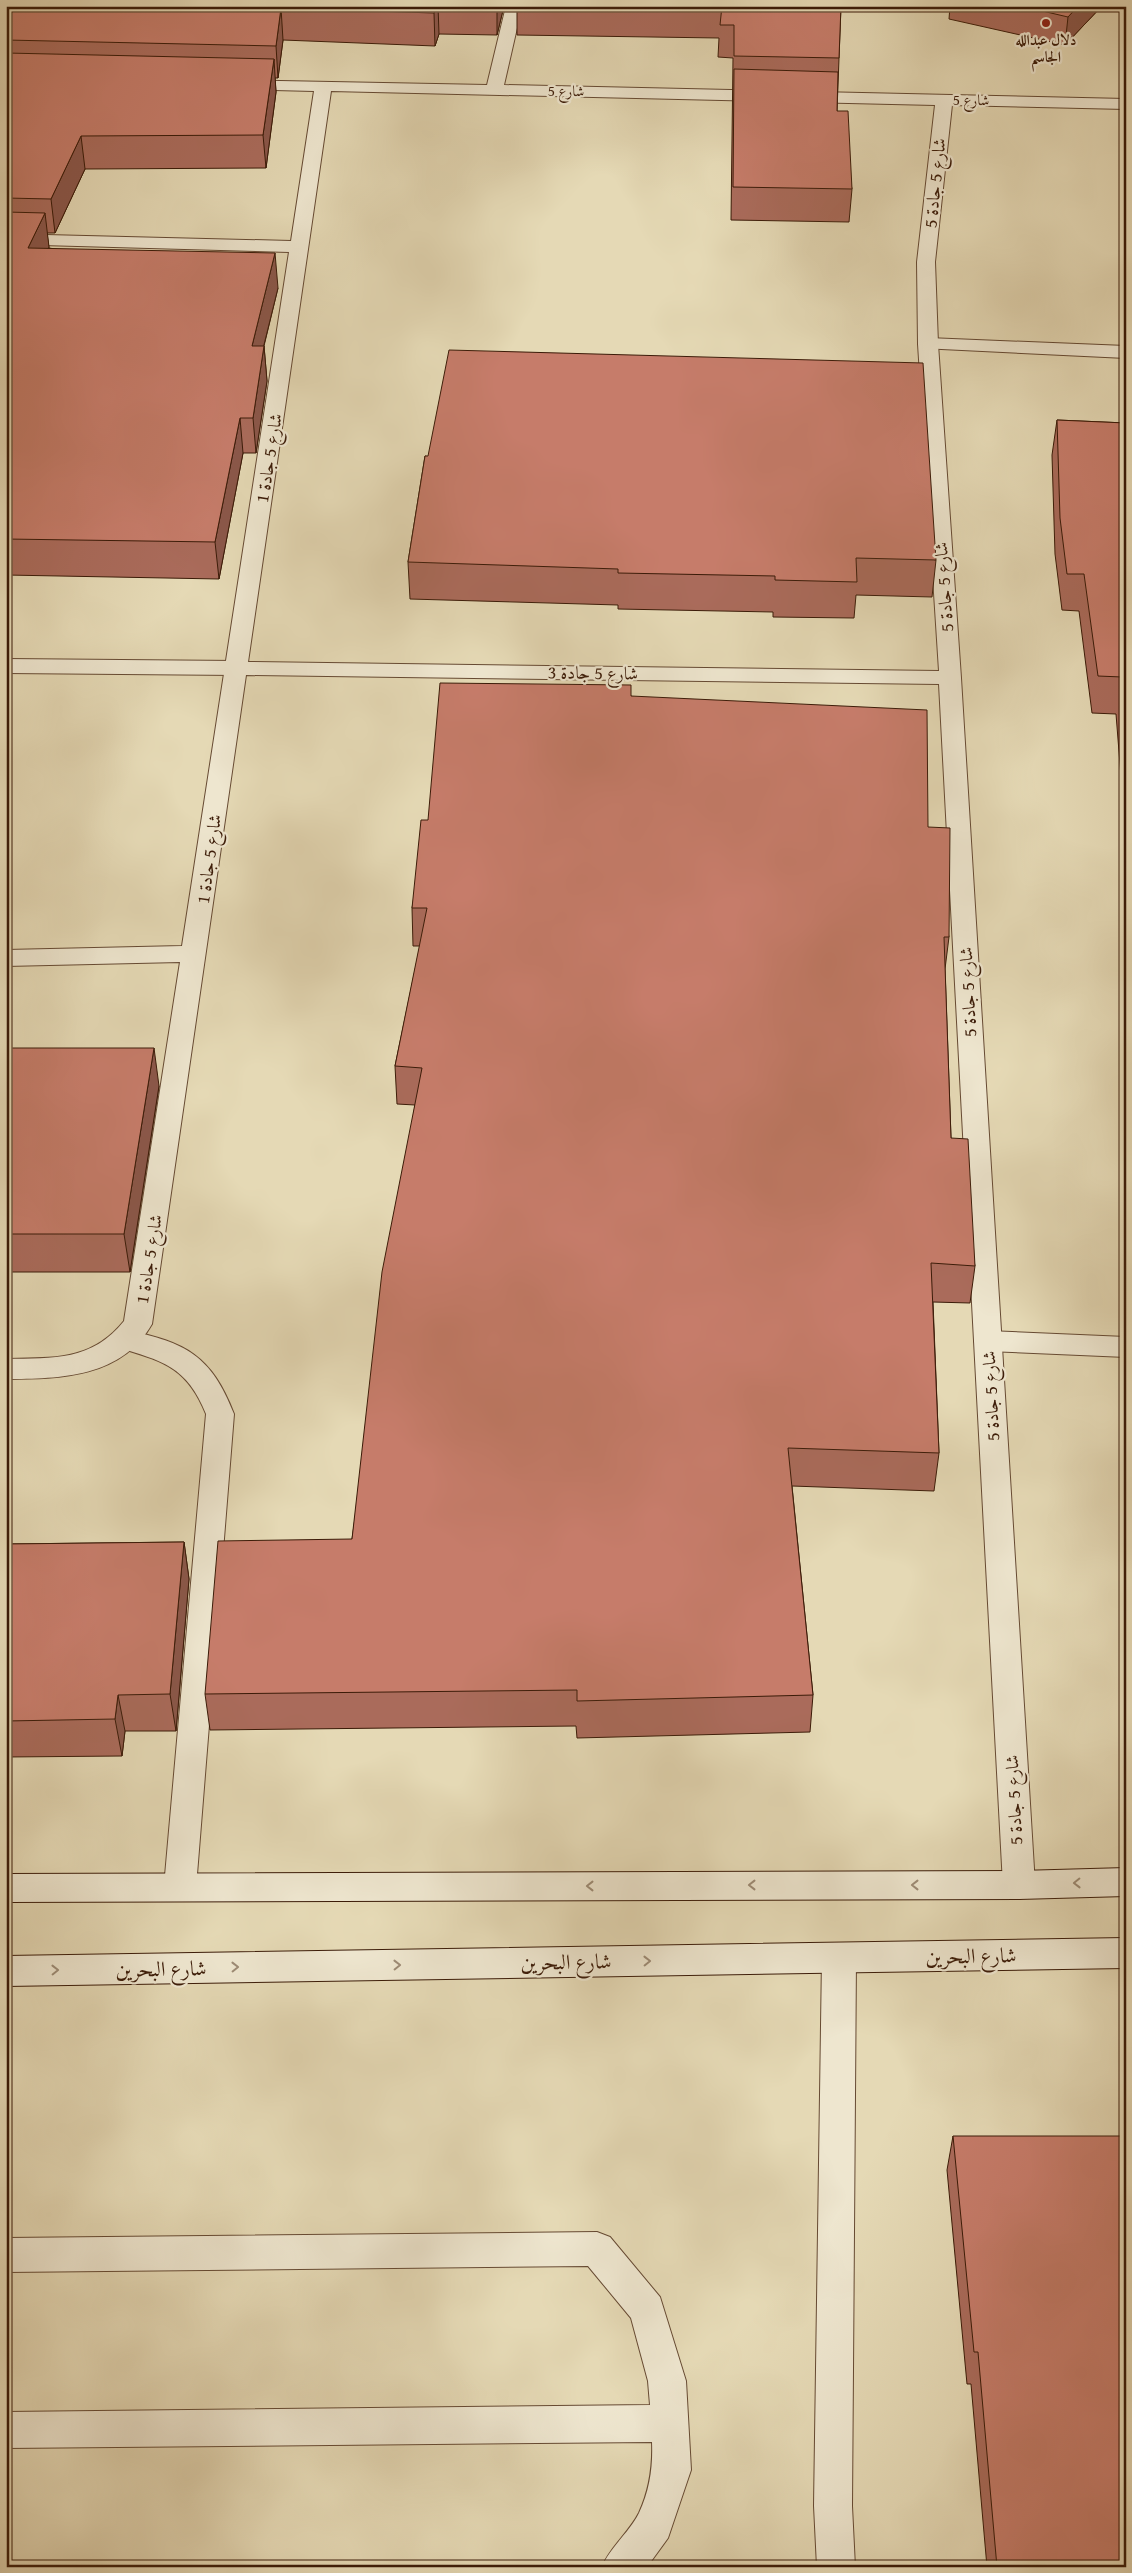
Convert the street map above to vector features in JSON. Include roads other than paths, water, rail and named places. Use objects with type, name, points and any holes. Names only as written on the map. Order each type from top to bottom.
[{"type":"street","points":[[494,90],[514,6]]},
{"type":"street","name":"شارع 5","points":[[224,84],[1126,104]]},
{"type":"street","name":"شارع 5 جادة 1","points":[[6,1369],[65,1368],[88,1363],[110,1353],[127,1340],[138,1324],[195,954],[323,86]]},
{"type":"street","name":"شارع 5 جادة 5","points":[[944,99],[926,262],[928,344],[950,678],[1019,1885]]},
{"type":"street","points":[[6,239],[300,247]]},
{"type":"street","points":[[928,344],[1126,352]]},
{"type":"street","name":"شارع 5 جادة 3","points":[[6,666],[950,678]]},
{"type":"street","points":[[6,958],[195,954]]},
{"type":"street","points":[[127,1340],[155,1346],[180,1357],[199,1373],[213,1392],[220,1414],[180,1887]]},
{"type":"street","points":[[988,1341],[1126,1347]]},
{"type":"street","points":[[6,1888],[1019,1885],[1126,1882]]},
{"type":"street","name":"شارع البحرين","points":[[6,1971],[1126,1953]]},
{"type":"street","points":[[836,2567],[833,2506],[839,1958]]},
{"type":"street","points":[[6,2255],[597,2249],[647,2309],[667,2381],[672,2470],[654,2524],[621,2567]]},
{"type":"street","points":[[6,2430],[669,2423]]},
{"type":"place","name":"دلال عبدالله الجاسم","points":[[1046,23]]}]
